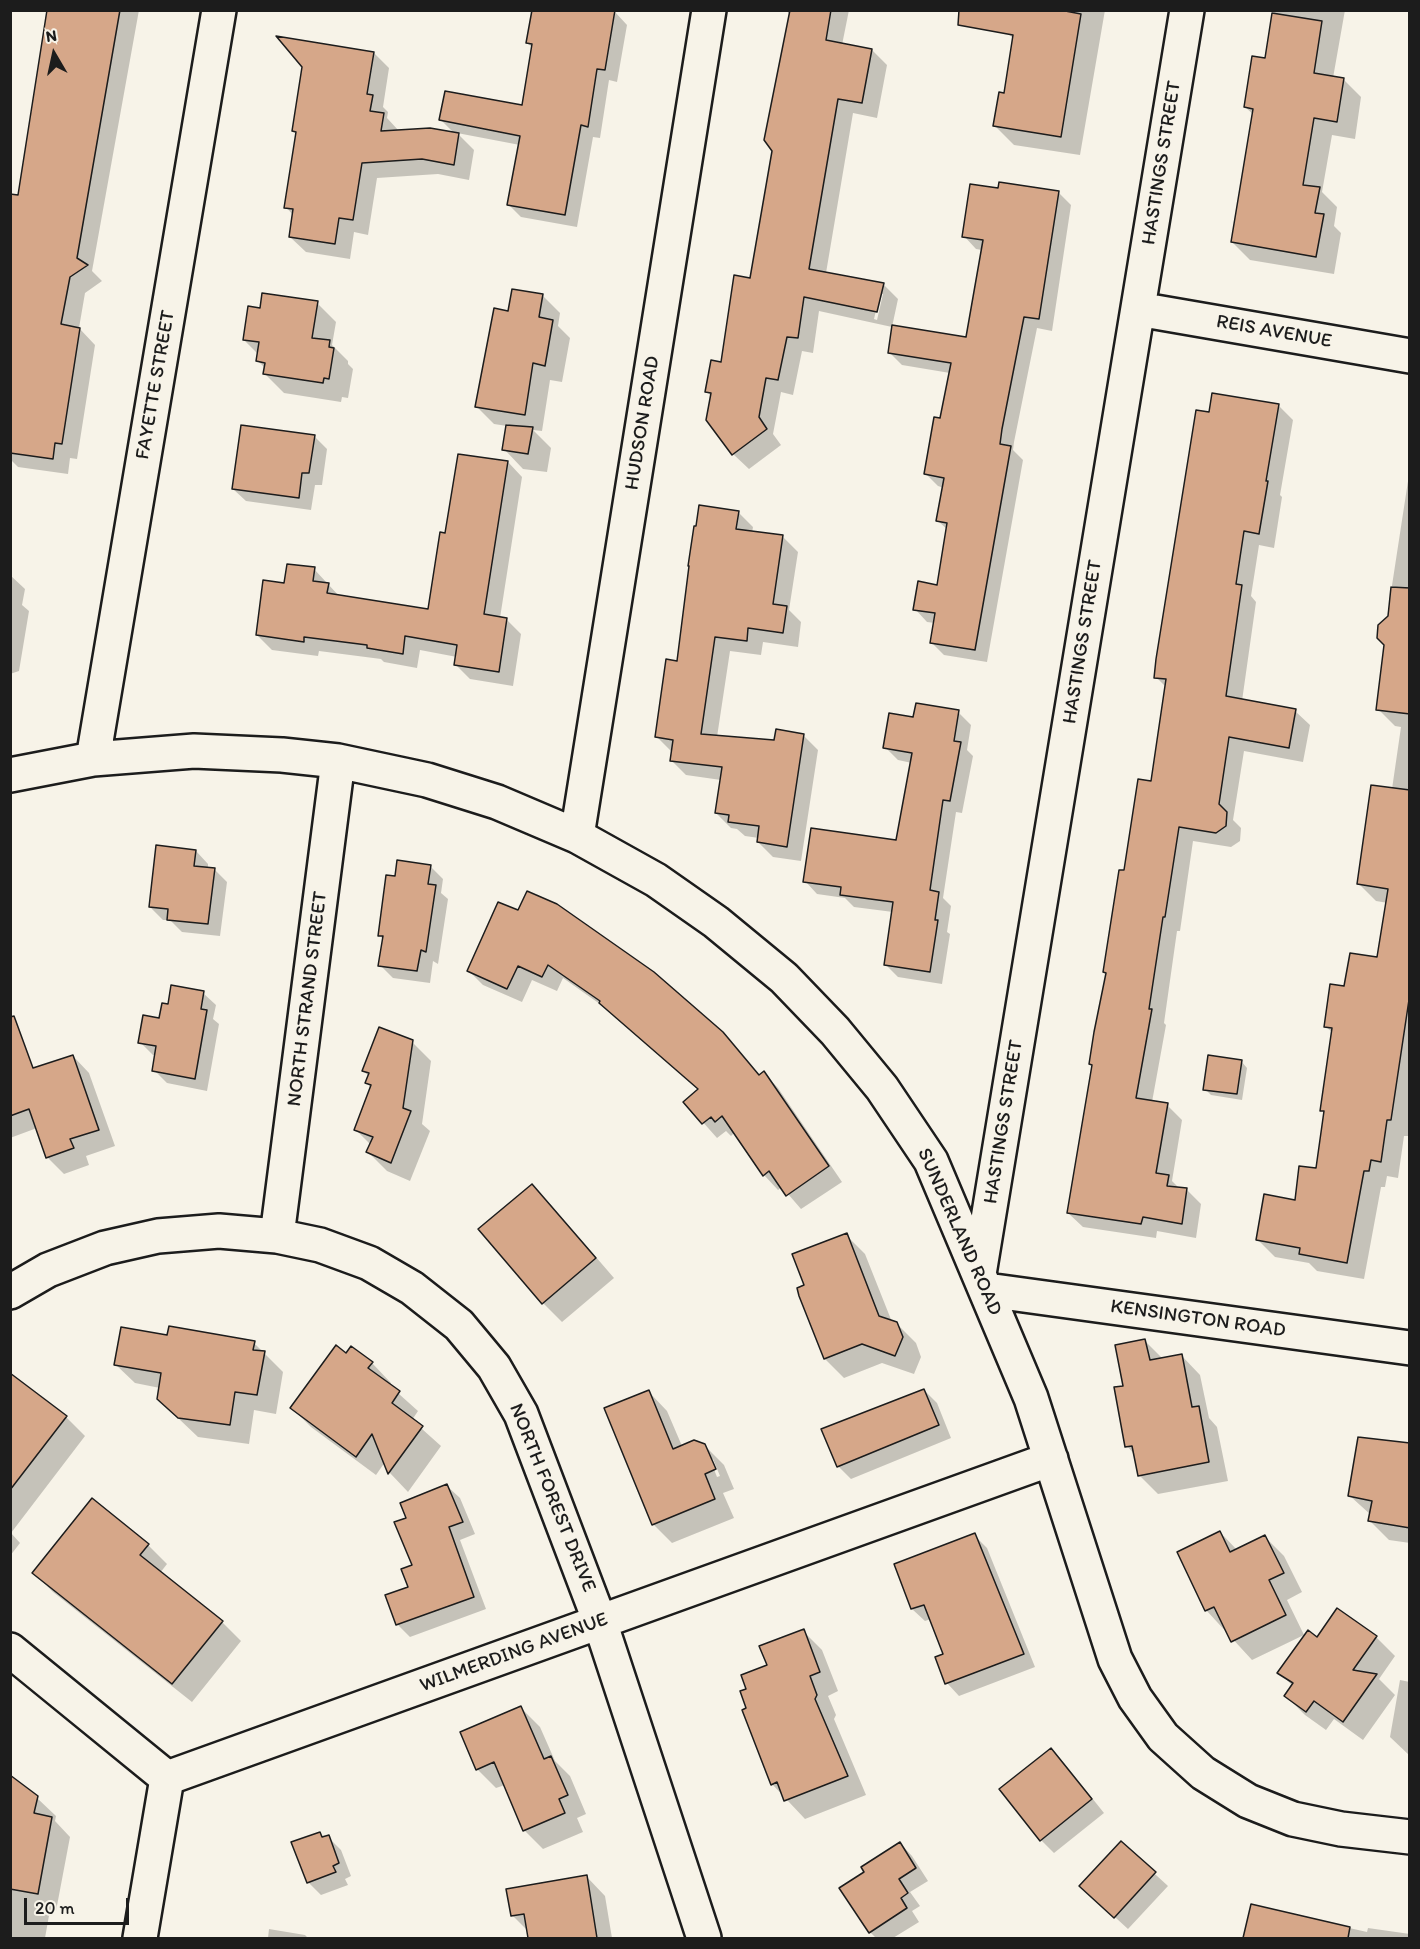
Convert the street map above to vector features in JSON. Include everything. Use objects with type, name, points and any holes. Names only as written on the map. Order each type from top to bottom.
[{"type":"street","name":"FAYETTE STREET","points":[[93,759],[219,10]]},
{"type":"street","name":"HUDSON ROAD","points":[[577,836],[710,10]]},
{"type":"street","name":"HASTINGS STREET","points":[[983,1282],[1187,10]]},
{"type":"street","name":"REIS AVENUE","points":[[1138,309],[1410,356]]},
{"type":"street","name":"SUNDERLAND ROAD","points":[[10,775],[93,759],[194,751],[282,755],[338,761],[427,780],[497,802],[577,836],[656,880],[716,922],[784,978],[835,1031],[882,1088],[931,1161],[1031,1398],[1115,1659],[1135,1698],[1163,1737],[1203,1773],[1248,1801],[1293,1819],[1341,1829],[1410,1837]]},
{"type":"street","name":"NORTH STRAND STREET","points":[[278,1236],[338,761]]},
{"type":"street","name":"NORTH FOREST DRIVE","points":[[10,1292],[48,1270],[96,1251],[158,1236],[219,1231],[278,1236],[320,1245],[369,1263],[412,1287],[459,1325],[494,1367],[521,1414],[600,1622],[704,1938]]},
{"type":"street","name":"KENSINGTON ROAD","points":[[983,1282],[1410,1348]]},
{"type":"street","name":"WILMERDING AVENUE","points":[[167,1778],[1051,1459]]},
{"type":"street","points":[[10,1650],[167,1778],[140,1938]]},
{"type":"building","points":[[47,10],[120,10],[77,258],[88,265],[70,277],[61,324],[80,328],[62,444],[55,443],[53,459],[10,453],[10,194],[18,195]]},
{"type":"building","points":[[532,10],[615,10],[605,70],[597,69],[588,127],[581,125],[565,215],[507,205],[520,136],[439,120],[445,91],[522,105],[532,44],[526,43]]},
{"type":"building","points":[[790,10],[831,10],[826,40],[872,49],[862,103],[838,99],[809,269],[884,283],[877,312],[804,297],[798,338],[787,337],[778,380],[766,378],[759,417],[767,429],[732,455],[706,420],[711,393],[705,392],[711,360],[721,362],[734,275],[750,278],[772,151],[764,140]]},
{"type":"building","points":[[959,10],[1060,10],[1081,14],[1061,137],[993,126],[999,92],[1004,93],[1013,35],[958,25]]},
{"type":"building","points":[[1272,13],[1322,21],[1314,73],[1344,78],[1337,122],[1314,118],[1303,185],[1320,187],[1315,213],[1324,214],[1316,257],[1231,242],[1253,109],[1244,107],[1252,56],[1265,58]]},
{"type":"building","points":[[276,36],[374,52],[367,94],[373,95],[370,111],[384,113],[381,131],[430,128],[459,133],[454,165],[422,159],[362,163],[353,220],[339,218],[335,244],[289,237],[293,209],[284,208],[296,132],[292,131],[302,67]]},
{"type":"building","points":[[999,182],[1059,191],[1039,319],[1024,317],[1002,429],[1000,444],[1011,446],[975,650],[930,643],[935,613],[913,610],[918,581],[937,585],[947,523],[936,521],[944,478],[924,474],[934,417],[940,418],[951,363],[888,353],[892,325],[966,337],[983,240],[962,237],[970,184],[998,188]]},
{"type":"building","points":[[512,289],[543,294],[539,317],[553,320],[545,366],[533,363],[525,415],[475,407],[494,308],[508,311]]},
{"type":"building","points":[[262,293],[318,301],[312,338],[330,340],[329,347],[334,348],[329,379],[324,378],[323,383],[263,374],[265,363],[256,361],[259,342],[243,340],[248,306],[260,308]]},
{"type":"building","points":[[1212,393],[1279,404],[1259,534],[1244,531],[1236,584],[1242,585],[1226,696],[1296,709],[1289,748],[1229,737],[1219,804],[1227,812],[1226,826],[1216,833],[1179,827],[1149,1009],[1152,1009],[1136,1098],[1168,1103],[1156,1173],[1169,1175],[1167,1186],[1187,1188],[1182,1224],[1143,1217],[1141,1224],[1067,1213],[1092,1065],[1089,1064],[1094,1032],[1106,973],[1103,972],[1119,870],[1124,870],[1138,779],[1151,781],[1166,679],[1154,678],[1156,659],[1196,410],[1209,412]]},
{"type":"building","points":[[241,425],[315,435],[309,473],[302,473],[299,498],[232,489]]},
{"type":"building","points":[[506,425],[533,427],[528,454],[502,450]]},
{"type":"building","points":[[458,454],[508,461],[484,614],[507,618],[499,672],[454,665],[457,645],[405,636],[403,654],[367,648],[367,645],[304,637],[304,642],[256,635],[263,580],[284,583],[287,564],[315,567],[313,581],[329,583],[327,593],[428,609],[440,532],[445,533]]},
{"type":"building","points":[[699,505],[739,511],[736,529],[783,535],[773,604],[787,606],[783,633],[748,628],[747,641],[715,637],[701,734],[774,740],[776,729],[804,734],[787,847],[757,842],[759,826],[728,822],[729,815],[715,813],[722,767],[670,761],[673,740],[655,737],[666,659],[677,661],[688,566]]},
{"type":"building","points":[[1391,587],[1410,588],[1410,714],[1376,710],[1384,645],[1377,638],[1378,625],[1388,616]]},
{"type":"building","points":[[916,703],[959,710],[954,741],[961,742],[950,801],[943,800],[930,890],[939,892],[935,920],[938,920],[930,972],[884,965],[893,902],[840,895],[841,887],[803,882],[811,828],[896,840],[912,753],[883,748],[889,713],[913,717]]},
{"type":"building","points":[[1371,785],[1410,790],[1410,993],[1391,1120],[1387,1120],[1381,1162],[1371,1160],[1369,1171],[1364,1171],[1347,1263],[1299,1254],[1300,1248],[1256,1240],[1264,1194],[1295,1200],[1299,1166],[1316,1168],[1324,1111],[1320,1111],[1332,1028],[1324,1027],[1330,984],[1344,986],[1350,953],[1377,957],[1388,889],[1357,884]]},
{"type":"building","points":[[156,845],[196,850],[194,866],[215,868],[208,924],[167,920],[168,909],[149,907]]},
{"type":"building","points":[[397,860],[431,865],[428,884],[436,885],[426,952],[421,950],[417,971],[378,966],[383,936],[378,936],[386,875],[395,876]]},
{"type":"building","points":[[527,891],[557,904],[654,972],[723,1032],[759,1075],[764,1071],[829,1166],[786,1196],[769,1171],[763,1176],[722,1116],[715,1122],[711,1117],[702,1124],[683,1102],[698,1089],[599,1003],[600,1001],[548,965],[542,977],[518,966],[507,989],[467,971],[498,902],[518,910]]},
{"type":"building","points":[[171,985],[204,991],[201,1009],[207,1010],[195,1079],[152,1071],[156,1046],[138,1043],[143,1015],[159,1018],[162,1003],[168,1004]]},
{"type":"building","points":[[14,1016],[33,1068],[73,1055],[99,1130],[70,1139],[74,1148],[46,1158],[29,1109],[10,1116],[10,1017]]},
{"type":"building","points":[[379,1027],[413,1040],[403,1108],[411,1111],[391,1163],[366,1152],[373,1137],[354,1130],[371,1085],[365,1083],[369,1073],[362,1071]]},
{"type":"building","points":[[1208,1055],[1242,1060],[1237,1094],[1203,1090]]},
{"type":"building","points":[[532,1184],[596,1258],[542,1304],[478,1229]]},
{"type":"building","points":[[847,1233],[879,1316],[897,1322],[903,1337],[895,1356],[862,1344],[824,1359],[799,1296],[797,1288],[804,1285],[792,1254]]},
{"type":"building","points":[[169,1326],[255,1341],[253,1350],[265,1351],[257,1395],[235,1392],[230,1425],[178,1418],[157,1399],[161,1373],[114,1365],[121,1327],[167,1335]]},
{"type":"building","points":[[1145,1339],[1150,1360],[1182,1354],[1192,1407],[1199,1406],[1209,1462],[1138,1476],[1132,1446],[1125,1447],[1114,1387],[1123,1386],[1115,1345]]},
{"type":"building","points":[[336,1345],[346,1353],[351,1346],[373,1362],[368,1368],[400,1391],[392,1403],[423,1426],[388,1474],[372,1434],[356,1457],[290,1408]]},
{"type":"building","points":[[10,1373],[67,1416],[10,1490]]},
{"type":"building","points":[[924,1389],[939,1425],[837,1467],[821,1429]]},
{"type":"building","points":[[649,1390],[673,1449],[694,1440],[705,1444],[716,1469],[705,1474],[715,1499],[652,1525],[604,1408]]},
{"type":"building","points":[[1358,1437],[1410,1443],[1410,1528],[1368,1521],[1372,1501],[1348,1496]]},
{"type":"building","points":[[447,1484],[463,1522],[449,1527],[474,1597],[396,1625],[385,1595],[408,1587],[401,1569],[412,1565],[394,1522],[406,1518],[400,1503]]},
{"type":"building","points":[[92,1498],[149,1544],[140,1555],[223,1621],[172,1684],[32,1573]]},
{"type":"building","points":[[1220,1531],[1230,1552],[1265,1535],[1284,1573],[1269,1580],[1286,1615],[1231,1642],[1214,1607],[1205,1611],[1177,1552]]},
{"type":"building","points":[[975,1533],[1024,1654],[945,1684],[935,1657],[943,1654],[924,1605],[911,1609],[894,1564]]},
{"type":"building","points":[[1337,1608],[1377,1636],[1353,1670],[1377,1674],[1343,1722],[1314,1701],[1306,1712],[1284,1696],[1293,1683],[1277,1673],[1308,1630],[1317,1637]]},
{"type":"building","points":[[804,1629],[820,1672],[810,1676],[817,1695],[815,1699],[848,1776],[784,1801],[777,1782],[771,1785],[742,1710],[746,1708],[740,1691],[746,1689],[741,1675],[767,1665],[759,1646]]},
{"type":"building","points":[[521,1706],[544,1759],[551,1756],[568,1795],[559,1799],[565,1813],[523,1831],[494,1762],[476,1770],[460,1732]]},
{"type":"building","points":[[1051,1748],[1092,1799],[1040,1841],[999,1789]]},
{"type":"building","points":[[10,1775],[38,1796],[34,1813],[52,1817],[38,1894],[10,1889]]},
{"type":"building","points":[[320,1832],[322,1837],[329,1835],[339,1863],[333,1866],[336,1872],[307,1883],[291,1842]]},
{"type":"building","points":[[1121,1841],[1156,1872],[1114,1918],[1079,1886]]},
{"type":"building","points":[[900,1842],[916,1868],[899,1879],[908,1893],[901,1898],[907,1908],[869,1933],[839,1888],[864,1872],[861,1867]]},
{"type":"building","points":[[587,1875],[597,1938],[528,1938],[524,1914],[511,1916],[506,1889]]},
{"type":"building","points":[[1251,1904],[1350,1927],[1348,1938],[1243,1938]]}]
